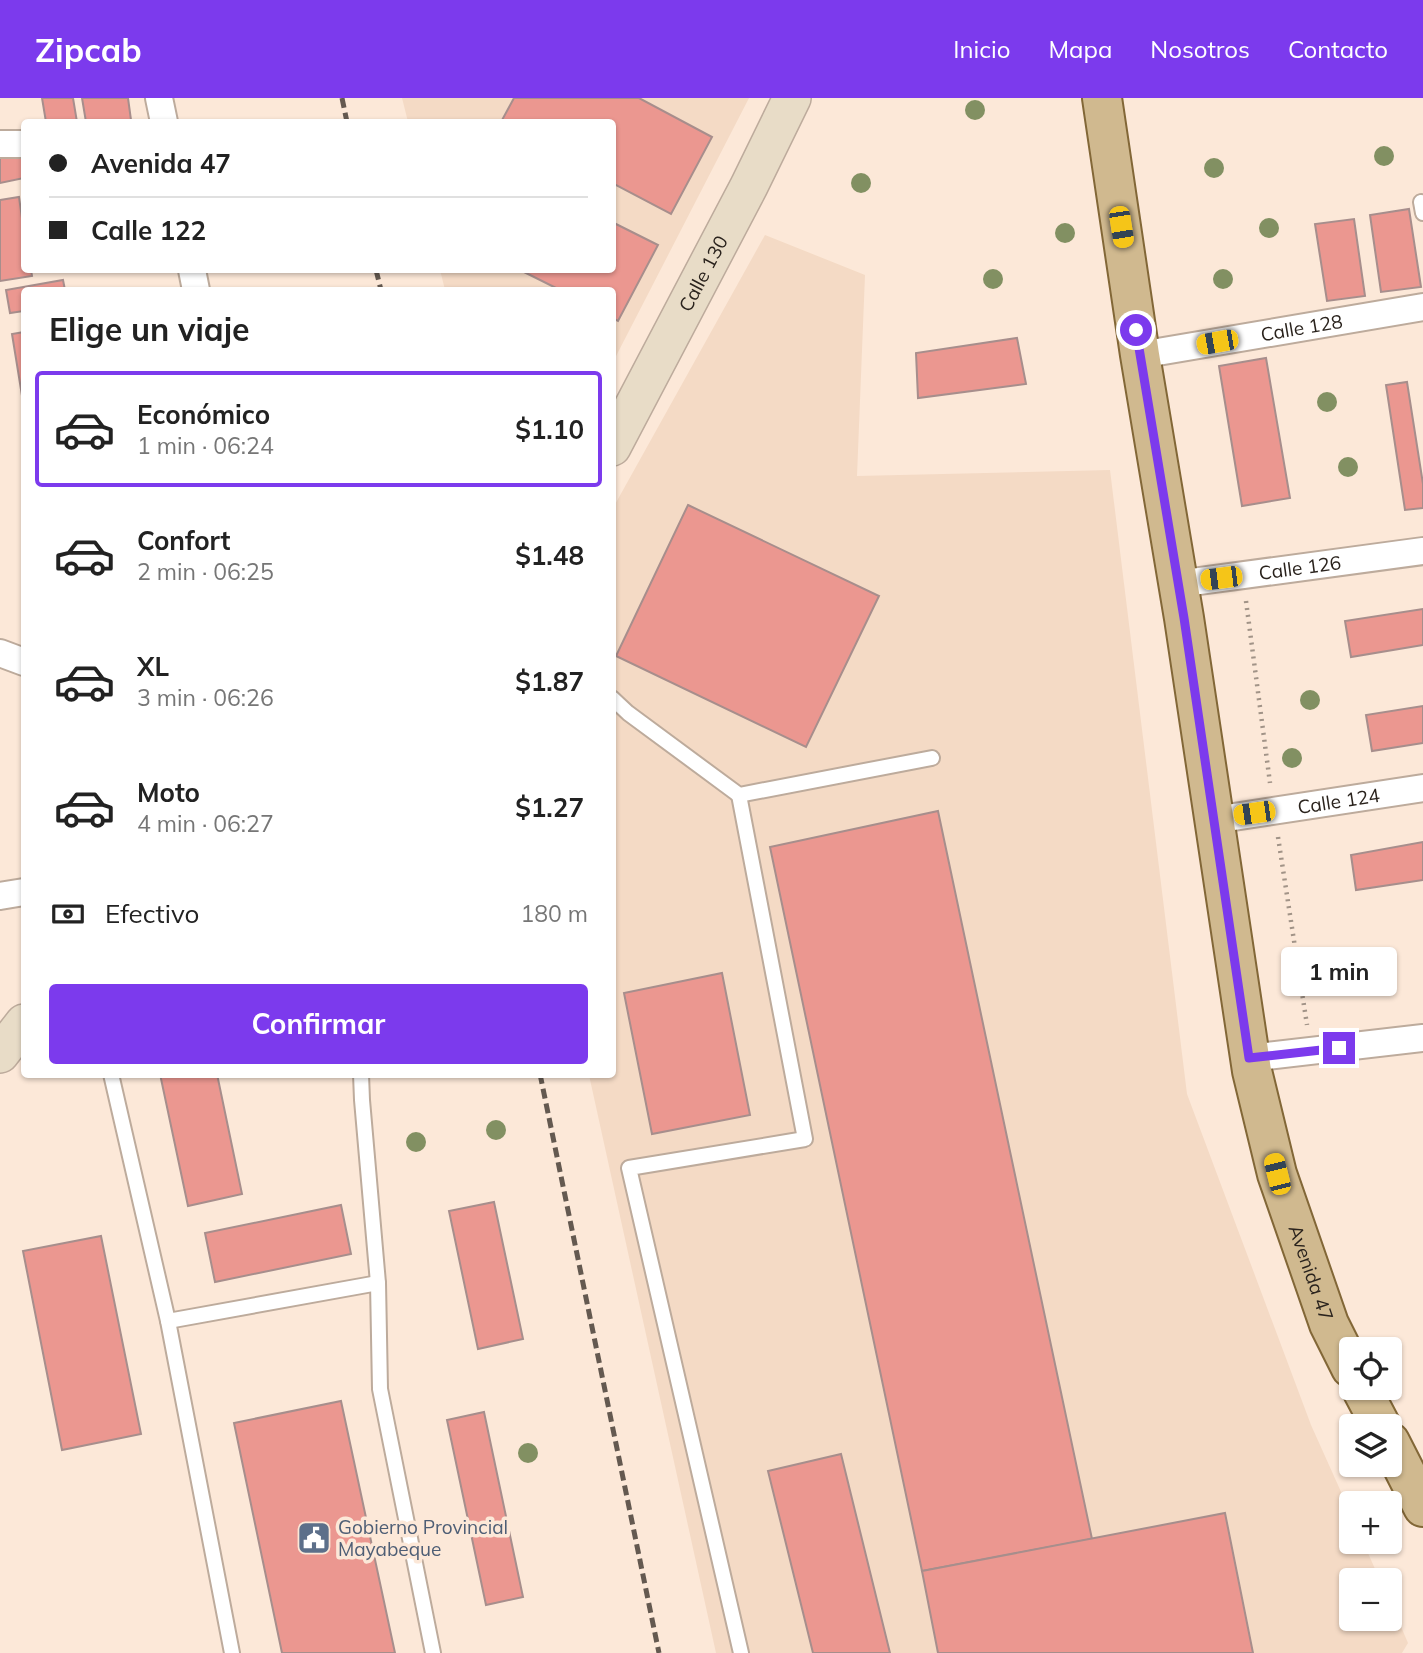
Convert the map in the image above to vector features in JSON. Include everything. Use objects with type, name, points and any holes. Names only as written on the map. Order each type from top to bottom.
[{"type":"main road","name":"Calle 130","points":[[616,439],[749,186],[792,98]]},
{"type":"main road","name":"Avenida 47","points":[[1102,98],[1140,355],[1184,618],[1249,1058],[1277,1174],[1329,1324],[1339,1344]]},
{"type":"main road","points":[[0,1054],[21,1027]]},
{"type":"main road","points":[[1402,1466],[1423,1507]]},
{"type":"street","points":[[159,98],[163,119]]},
{"type":"street","points":[[0,144],[21,144]]},
{"type":"street","name":"Calle 128","points":[[1140,355],[1423,307]]},
{"type":"street","name":"Calle 126","points":[[1177,584],[1423,551]]},
{"type":"street","points":[[0,653],[21,661]]},
{"type":"street","name":"Calle 124","points":[[1214,820],[1423,788]]},
{"type":"street","points":[[0,896],[21,892]]},
{"type":"street","points":[[1249,1058],[1423,1038]]},
{"type":"lane","points":[[616,702],[739,795],[805,1139],[629,1168],[741,1653]]},
{"type":"lane","points":[[739,795],[932,758]]},
{"type":"lane","points":[[112,1078],[168,1321],[232,1653]]},
{"type":"lane","points":[[361,1078],[378,1283],[380,1389],[433,1653]]},
{"type":"lane","points":[[168,1321],[378,1283]]},
{"type":"shaded area","points":[[402,98],[749,98],[616,356],[616,287],[444,287],[441,273],[616,273],[616,119],[407,119]]},
{"type":"shaded area","points":[[765,235],[865,275],[857,476],[1110,470],[1187,1094],[1311,1425],[1341,1491],[1339,1554],[1368,1554],[1375,1568],[1339,1568],[1339,1631],[1402,1629],[1408,1643],[1402,1653],[716,1653],[590,1078],[616,1078],[616,503]]},
{"type":"building","points":[[42,98],[73,98],[76,119],[46,119]]},
{"type":"building","points":[[82,98],[128,98],[131,119],[86,119]]},
{"type":"building","points":[[514,98],[639,98],[712,137],[671,214],[616,185],[616,119],[503,119]]},
{"type":"building","points":[[21,150],[21,179],[0,183],[0,154]]},
{"type":"building","points":[[19,197],[21,273],[32,273],[32,276],[0,281],[0,200]]},
{"type":"building","points":[[1409,209],[1421,287],[1381,292],[1370,215]]},
{"type":"building","points":[[1354,219],[1365,296],[1327,301],[1315,224]]},
{"type":"building","points":[[616,224],[658,245],[618,321],[616,287],[554,287],[526,273],[616,273]]},
{"type":"building","points":[[63,280],[64,287],[23,287]]},
{"type":"building","points":[[21,287],[21,311],[10,313],[6,290]]},
{"type":"building","points":[[21,332],[21,390],[12,334]]},
{"type":"building","points":[[1017,338],[1026,384],[918,398],[916,353]]},
{"type":"building","points":[[1266,358],[1290,498],[1242,506],[1219,366]]},
{"type":"building","points":[[1407,382],[1423,484],[1423,508],[1405,510],[1386,385]]},
{"type":"building","points":[[688,505],[879,596],[806,747],[616,656]]},
{"type":"building","points":[[1423,609],[1423,645],[1351,657],[1345,621]]},
{"type":"building","points":[[1423,706],[1423,743],[1372,751],[1366,715]]},
{"type":"building","points":[[938,811],[1092,1539],[922,1571],[770,847]]},
{"type":"building","points":[[1423,842],[1423,880],[1356,890],[1351,855]]},
{"type":"building","points":[[722,973],[750,1115],[652,1134],[624,993]]},
{"type":"building","points":[[161,1078],[218,1078],[242,1194],[188,1206]]},
{"type":"building","points":[[494,1202],[523,1339],[478,1349],[449,1211]]},
{"type":"building","points":[[341,1205],[351,1254],[215,1282],[205,1233]]},
{"type":"building","points":[[101,1236],[141,1434],[62,1450],[23,1251]]},
{"type":"building","name":"Gobierno Provincial Mayabeque","points":[[341,1401],[395,1653],[282,1653],[234,1423]]},
{"type":"building","points":[[484,1412],[523,1597],[486,1605],[447,1420]]},
{"type":"building","points":[[841,1454],[890,1653],[813,1653],[768,1471]]},
{"type":"building","points":[[1225,1513],[1253,1653],[938,1653],[922,1571]]},
{"type":"railway","points":[[342,98],[346,119]]},
{"type":"railway","points":[[377,273],[380,287]]},
{"type":"railway","points":[[541,1078],[659,1653]]},
{"type":"place","name":"Gobierno Provincial Mayabeque","points":[[314,1538]]},
{"type":"route","points":[[1136,330],[1184,618],[1249,1058],[1339,1048]]}]
